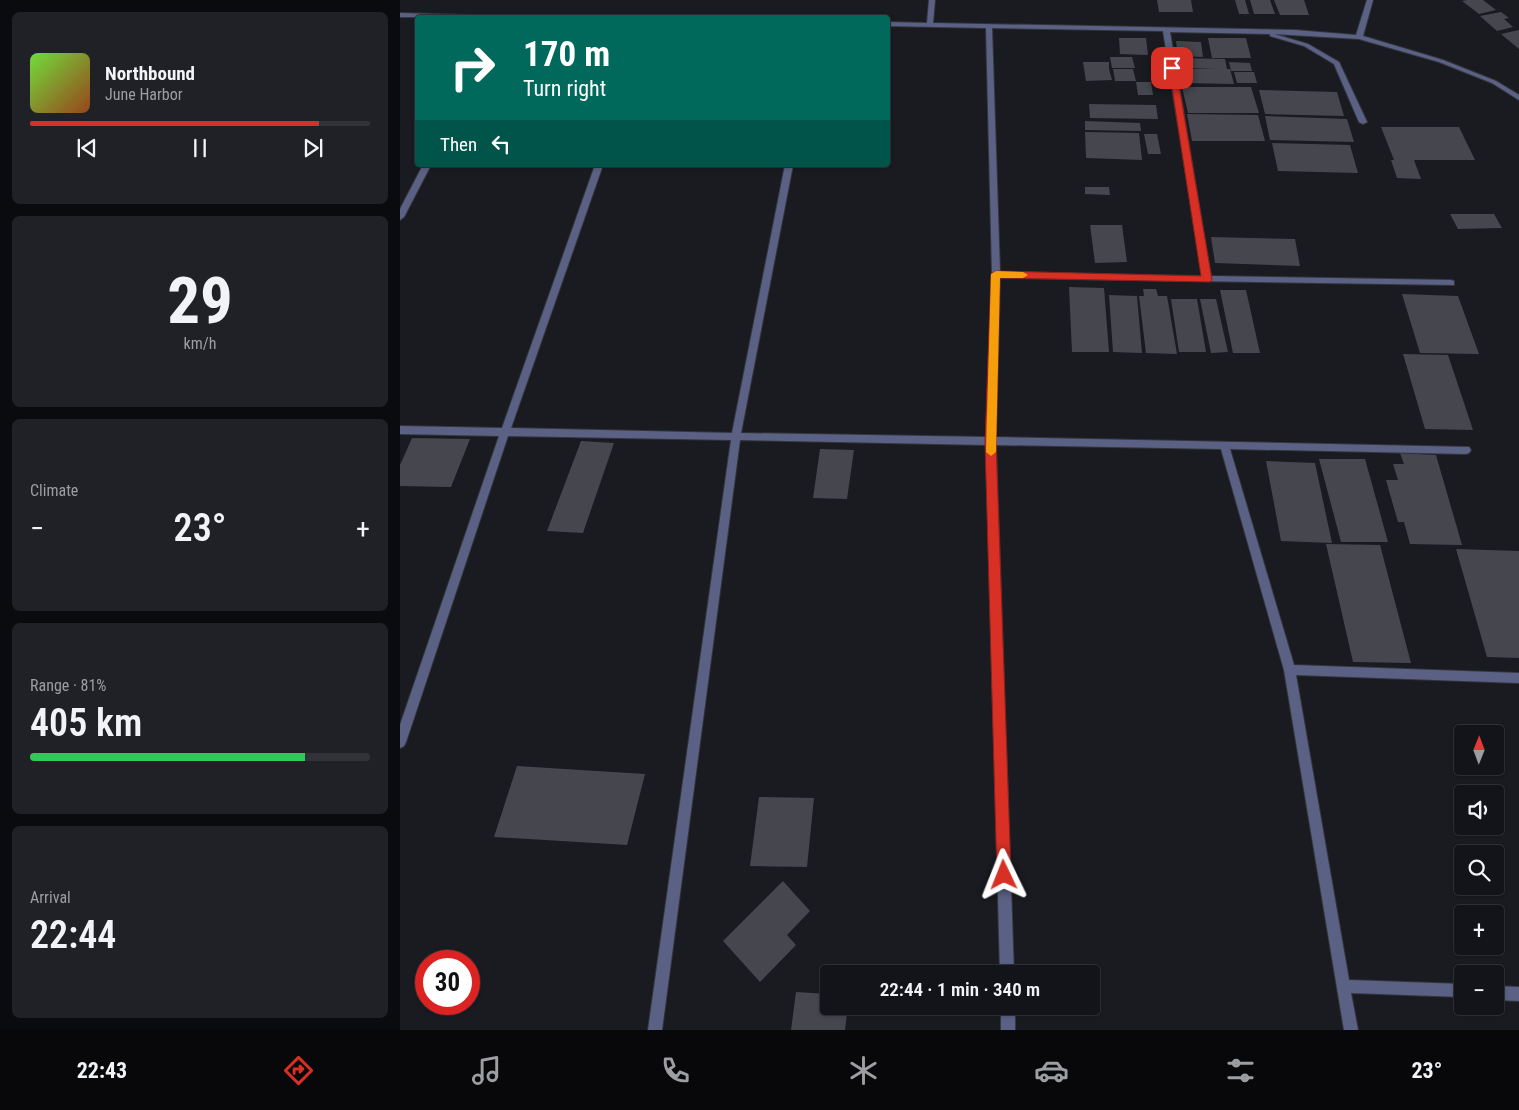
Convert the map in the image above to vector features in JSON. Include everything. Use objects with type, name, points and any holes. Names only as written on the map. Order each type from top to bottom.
[{"type":"street","points":[[930,25],[932,0]]},
{"type":"street","points":[[1359,37],[1370,0]]},
{"type":"street","points":[[400,16],[415,16]]},
{"type":"street","points":[[890,24],[1296,32],[1359,37],[1441,61],[1494,82],[1519,98]]},
{"type":"street","points":[[989,26],[996,274],[991,442],[1007,965]]},
{"type":"street","points":[[1166,30],[1207,280]]},
{"type":"street","points":[[1259,31],[1306,45],[1337,63],[1363,122]]},
{"type":"street","points":[[400,217],[426,167]]},
{"type":"street","points":[[400,742],[505,432],[598,167]]},
{"type":"street","points":[[655,1030],[736,436],[789,167]]},
{"type":"street","points":[[996,274],[1207,280],[1450,283]]},
{"type":"street","points":[[400,430],[1226,447],[1466,450]]},
{"type":"street","points":[[1226,447],[1290,670],[1351,1030]]},
{"type":"street","points":[[1290,670],[1519,678]]},
{"type":"street","points":[[1343,986],[1454,991]]},
{"type":"street","points":[[1504,993],[1519,994]]},
{"type":"street","points":[[1008,1015],[1008,1030]]},
{"type":"building","points":[[1157,0],[1191,0],[1193,12],[1159,12]]},
{"type":"building","points":[[1235,0],[1245,0],[1249,14],[1239,14]]},
{"type":"building","points":[[1250,0],[1270,0],[1275,14],[1254,14]]},
{"type":"building","points":[[1274,0],[1304,0],[1309,15],[1280,15]]},
{"type":"building","points":[[1483,0],[1496,10],[1479,14],[1462,1]]},
{"type":"building","points":[[1501,12],[1509,18],[1504,19],[1513,27],[1497,31],[1480,16]]},
{"type":"building","points":[[1519,30],[1519,49],[1501,34]]},
{"type":"building","points":[[1119,38],[1146,38],[1148,55],[1120,54]]},
{"type":"building","points":[[1208,38],[1246,38],[1251,58],[1212,58]]},
{"type":"building","points":[[1176,41],[1201,42],[1203,57],[1178,56]]},
{"type":"building","points":[[1110,57],[1132,57],[1135,68],[1112,68]]},
{"type":"building","points":[[1178,58],[1225,59],[1227,69],[1230,69],[1234,84],[1183,83],[1180,69],[1219,69],[1180,68]]},
{"type":"building","points":[[1083,62],[1109,62],[1112,80],[1086,81]]},
{"type":"building","points":[[1229,62],[1250,63],[1252,71],[1231,71]]},
{"type":"building","points":[[1113,69],[1133,69],[1136,81],[1115,81]]},
{"type":"building","points":[[1234,72],[1254,72],[1257,83],[1237,83]]},
{"type":"building","points":[[1136,82],[1151,82],[1153,95],[1138,95]]},
{"type":"building","points":[[1182,87],[1251,87],[1259,113],[1188,113]]},
{"type":"building","points":[[1259,90],[1337,92],[1344,116],[1265,114]]},
{"type":"building","points":[[1089,104],[1156,105],[1158,119],[1090,118]]},
{"type":"building","points":[[1187,114],[1258,115],[1265,141],[1192,141]]},
{"type":"building","points":[[1265,116],[1347,119],[1354,142],[1270,140]]},
{"type":"building","points":[[1085,121],[1140,123],[1141,131],[1085,130]]},
{"type":"building","points":[[1381,127],[1459,127],[1475,160],[1414,160],[1421,179],[1397,178],[1391,160],[1394,160]]},
{"type":"building","points":[[1085,132],[1139,133],[1142,160],[1086,158]]},
{"type":"building","points":[[1144,134],[1157,134],[1161,154],[1148,154]]},
{"type":"building","points":[[1272,143],[1350,145],[1358,173],[1278,171]]},
{"type":"building","points":[[1085,187],[1109,187],[1110,195],[1085,194]]},
{"type":"building","points":[[1450,214],[1494,214],[1502,228],[1458,229]]},
{"type":"building","points":[[1090,225],[1122,225],[1127,262],[1095,263]]},
{"type":"building","points":[[1211,237],[1295,239],[1300,266],[1215,263]]},
{"type":"building","points":[[1069,287],[1104,288],[1109,352],[1072,352]]},
{"type":"building","points":[[1143,289],[1156,289],[1158,296],[1167,296],[1177,354],[1146,353],[1139,296],[1144,296]]},
{"type":"building","points":[[1220,290],[1246,290],[1260,353],[1233,353]]},
{"type":"building","points":[[1402,294],[1458,296],[1479,354],[1420,353]]},
{"type":"building","points":[[1109,295],[1137,296],[1142,353],[1113,352]]},
{"type":"building","points":[[1171,299],[1197,299],[1206,352],[1179,352]]},
{"type":"building","points":[[1200,299],[1216,299],[1228,352],[1211,353]]},
{"type":"building","points":[[1403,354],[1448,355],[1473,430],[1425,429]]},
{"type":"building","points":[[412,438],[470,439],[451,487],[400,486],[400,465]]},
{"type":"building","points":[[581,441],[614,443],[583,533],[547,531]]},
{"type":"building","points":[[820,449],[854,450],[847,499],[813,498]]},
{"type":"building","points":[[1400,453],[1436,455],[1462,545],[1410,544],[1404,522],[1398,522],[1386,480],[1398,480],[1393,464],[1404,464]]},
{"type":"building","points":[[1319,459],[1365,459],[1388,542],[1341,542]]},
{"type":"building","points":[[1266,461],[1315,463],[1332,543],[1281,541]]},
{"type":"building","points":[[1326,544],[1380,545],[1411,663],[1353,662]]},
{"type":"building","points":[[1456,549],[1519,551],[1519,658],[1487,657]]},
{"type":"building","points":[[517,766],[645,774],[627,845],[494,837]]},
{"type":"building","points":[[759,797],[814,798],[807,867],[750,866]]},
{"type":"building","points":[[783,881],[810,911],[787,935],[796,945],[760,982],[723,941]]},
{"type":"building","points":[[796,992],[820,993],[820,1015],[847,1015],[845,1030],[791,1030]]},
{"type":"slow traffic","points":[[991,452],[996,274],[1023,275]]},
{"type":"route","points":[[1004,875],[991,442],[996,274],[1207,280],[1172,68]]}]
